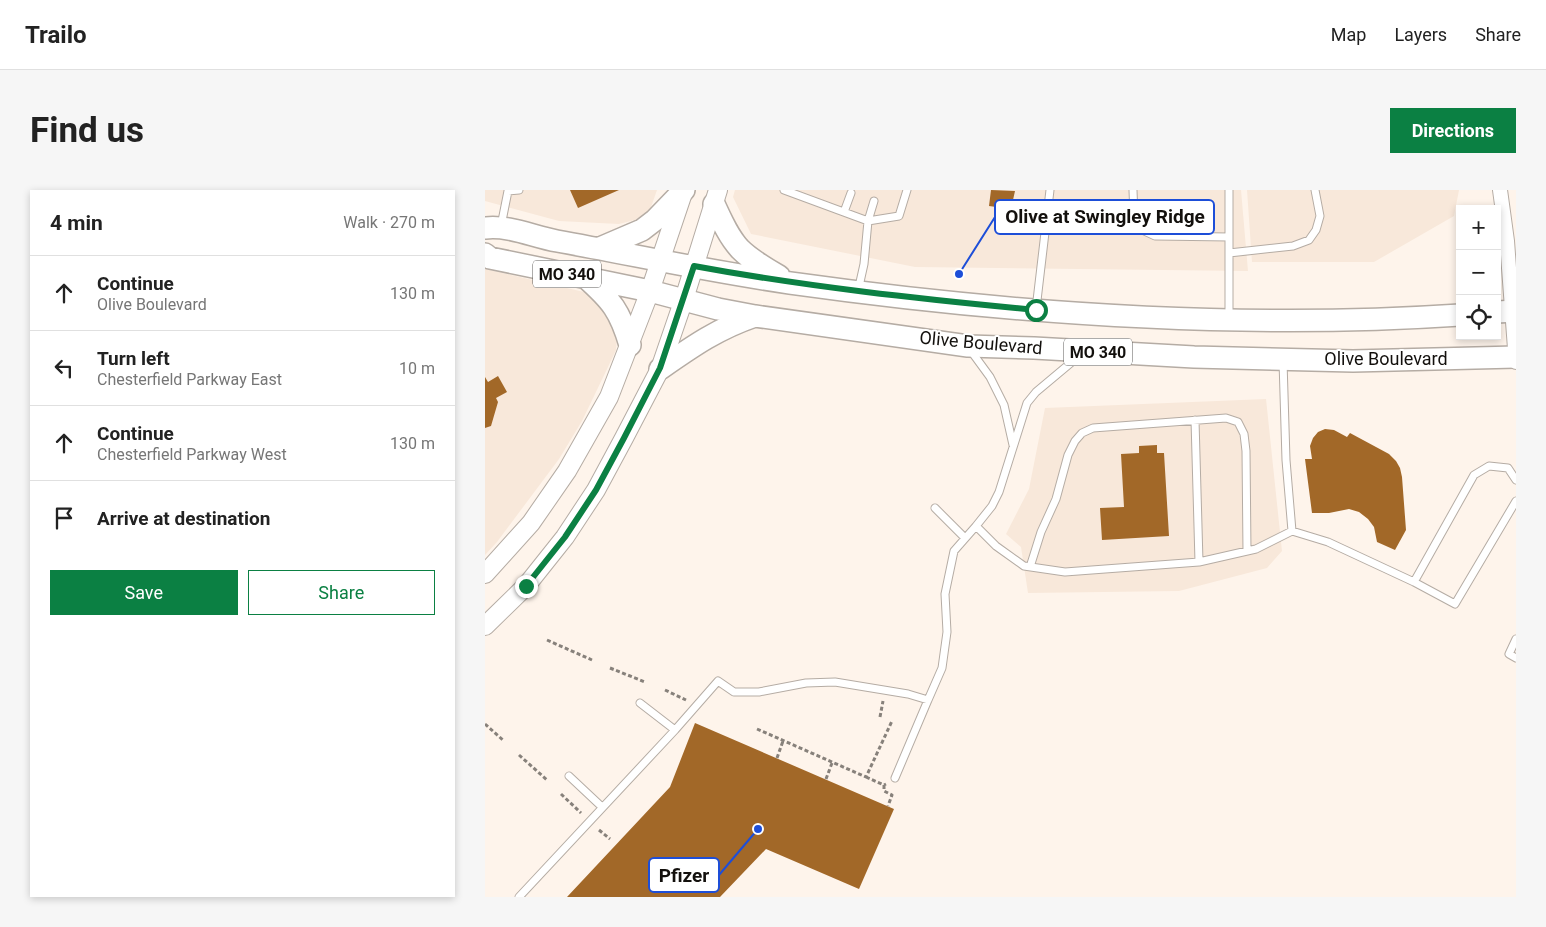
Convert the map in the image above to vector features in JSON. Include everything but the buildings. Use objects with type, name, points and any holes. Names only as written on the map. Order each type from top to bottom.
[{"type":"main road","points":[[600,248],[642,230],[655,220],[684,190]]},
{"type":"main road","points":[[716,197],[729,234],[739,248],[754,262],[790,283]]},
{"type":"main road","name":"MO 340","points":[[493,228],[660,261],[790,283],[925,300],[1036,310],[1229,320],[1341,320],[1456,315]]},
{"type":"main road","name":"Olive Boulevard","points":[[485,254],[490,258],[650,291],[718,309],[755,316],[968,346],[1283,359],[1516,359]]},
{"type":"main road","points":[[584,277],[605,295],[616,309],[623,322],[629,345]]},
{"type":"main road","points":[[660,368],[728,325],[755,316]]},
{"type":"street","points":[[485,574],[531,523],[567,471],[609,397],[650,291],[684,190]]},
{"type":"street","points":[[1500,190],[1507,241],[1508,311],[1516,359]]},
{"type":"street","points":[[485,626],[526,586],[565,537],[596,490],[660,368],[716,197]]},
{"type":"lane","points":[[493,228],[508,190],[519,190]]},
{"type":"lane","points":[[784,190],[797,192],[868,221],[899,216],[907,190]]},
{"type":"lane","points":[[1036,310],[1049,190]]},
{"type":"lane","points":[[1133,190],[1135,217],[1140,229],[1155,236],[1229,237]]},
{"type":"lane","points":[[1229,190],[1229,320]]},
{"type":"lane","points":[[1229,253],[1293,246],[1309,240],[1316,230],[1320,216],[1315,190]]},
{"type":"lane","points":[[844,212],[851,193]]},
{"type":"lane","points":[[858,291],[864,264],[868,221],[874,201]]},
{"type":"lane","points":[[968,346],[990,377],[1004,405],[1013,445]]},
{"type":"lane","points":[[895,778],[942,668],[947,632],[945,594],[954,551],[992,506],[999,492],[1027,403],[1041,387],[1085,351]]},
{"type":"lane","points":[[1283,359],[1286,460],[1293,531]]},
{"type":"lane","points":[[1030,567],[1041,532],[1056,499],[1068,455],[1075,441],[1082,433],[1093,428],[1195,420],[1226,418],[1238,422],[1244,434],[1246,451],[1247,551]]},
{"type":"lane","points":[[1195,420],[1199,562]]},
{"type":"lane","points":[[1414,582],[1474,475],[1489,466],[1508,468],[1516,480]]},
{"type":"lane","points":[[976,526],[996,546],[1024,566],[1065,572],[1199,562],[1247,551],[1293,531],[1328,542],[1414,582],[1455,604],[1516,501]]},
{"type":"lane","points":[[935,508],[965,538]]},
{"type":"lane","points":[[1516,639],[1509,654],[1516,658]]},
{"type":"lane","points":[[519,897],[675,730],[718,681],[734,692],[759,692],[806,683],[835,682],[908,694],[928,700]]},
{"type":"lane","points":[[640,703],[675,730]]},
{"type":"lane","points":[[569,776],[602,807]]},
{"type":"path","points":[[547,640],[592,660]]},
{"type":"path","points":[[610,668],[645,682]]},
{"type":"path","points":[[665,690],[687,700]]},
{"type":"path","points":[[866,777],[892,721]]},
{"type":"path","points":[[485,724],[504,741]]},
{"type":"path","points":[[757,729],[884,785]]},
{"type":"path","points":[[777,758],[783,741]]},
{"type":"path","points":[[519,755],[547,780]]},
{"type":"path","points":[[826,779],[832,763]]},
{"type":"path","points":[[884,785],[895,778]]},
{"type":"path","points":[[884,785],[884,791],[892,795],[888,806]]},
{"type":"path","points":[[561,794],[581,813]]},
{"type":"path","points":[[599,830],[610,839]]},
{"type":"shaded area","points":[[485,190],[657,190],[650,210],[635,220],[619,224],[559,221],[485,201]]},
{"type":"shaded area","points":[[735,190],[1241,190],[1248,271],[915,267],[751,234],[733,197]]},
{"type":"shaded area","points":[[1247,190],[1459,190],[1454,216],[1374,262],[1252,262]]},
{"type":"shaded area","points":[[485,269],[584,292],[593,298],[609,317],[617,338],[616,350],[608,367],[582,421],[559,459],[497,542],[485,555]]},
{"type":"shaded area","points":[[1266,399],[1282,551],[1267,568],[1179,591],[1028,593],[1021,547],[1006,534],[1029,489],[1045,408]]},
{"type":"place","name":"Olive at Swingley Ridge","points":[[959,274]]},
{"type":"place","name":"Pfizer","points":[[758,829]]},
{"type":"route","points":[[526,586],[565,537],[596,490],[624,438],[660,368],[694,266],[790,283],[925,300],[1036,310]]}]
